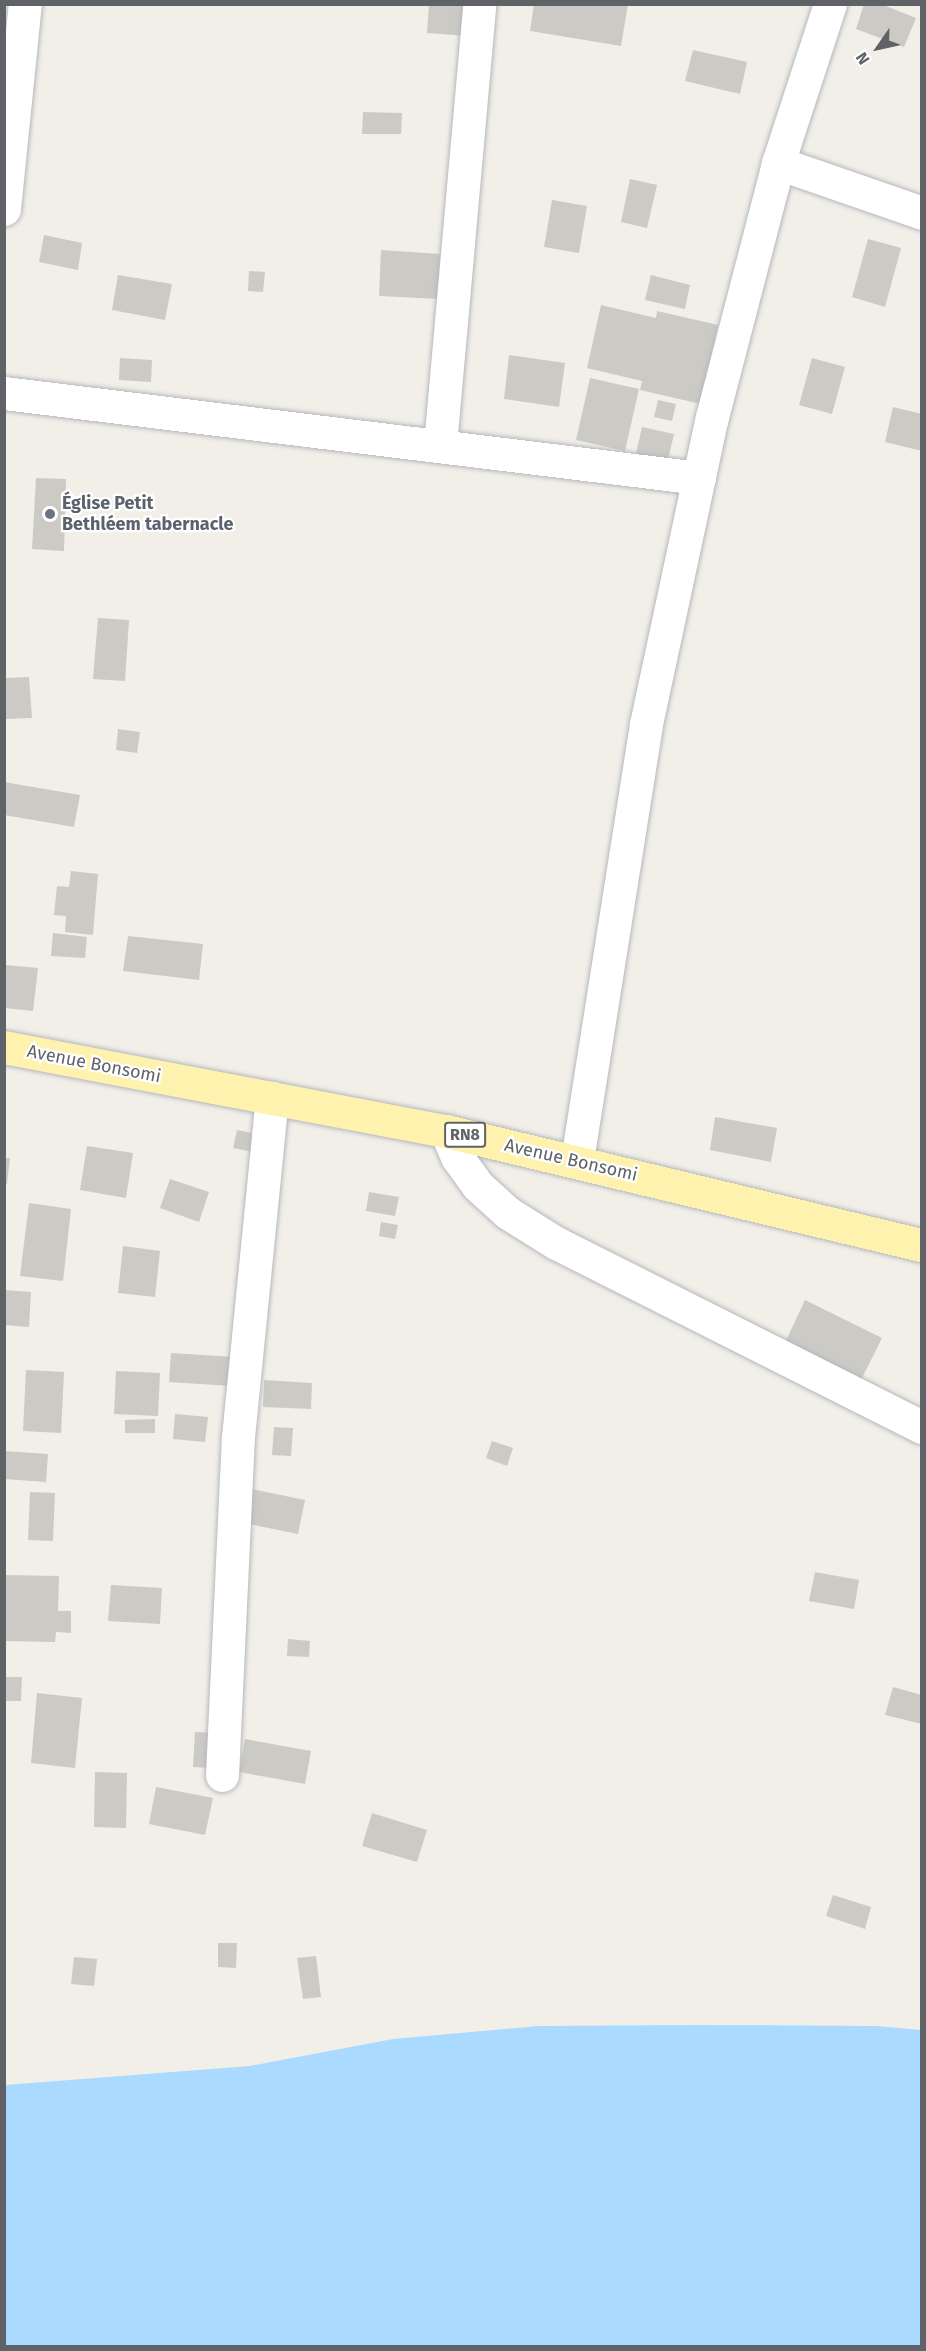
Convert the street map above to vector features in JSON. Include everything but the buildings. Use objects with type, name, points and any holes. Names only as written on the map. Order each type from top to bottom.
[{"type":"main road","name":"Avenue Bonsomi","points":[[4,1047],[446,1131],[577,1160],[921,1245]]},
{"type":"street","points":[[4,209],[25,4]]},
{"type":"street","points":[[440,445],[479,4]]},
{"type":"street","points":[[577,1160],[646,724],[712,417],[778,163],[830,4]]},
{"type":"street","points":[[778,163],[921,213]]},
{"type":"street","points":[[4,393],[699,478]]},
{"type":"street","points":[[222,1775],[238,1437],[272,1098]]},
{"type":"street","points":[[446,1131],[457,1157],[477,1185],[508,1213],[556,1243],[921,1427]]},
{"type":"water","points":[[539,2026],[876,2026],[921,2030],[921,2346],[5,2346],[5,2085],[250,2066],[393,2039]]},
{"type":"place","name":"Église Petit Bethléem tabernacle","points":[[50,514]]}]
